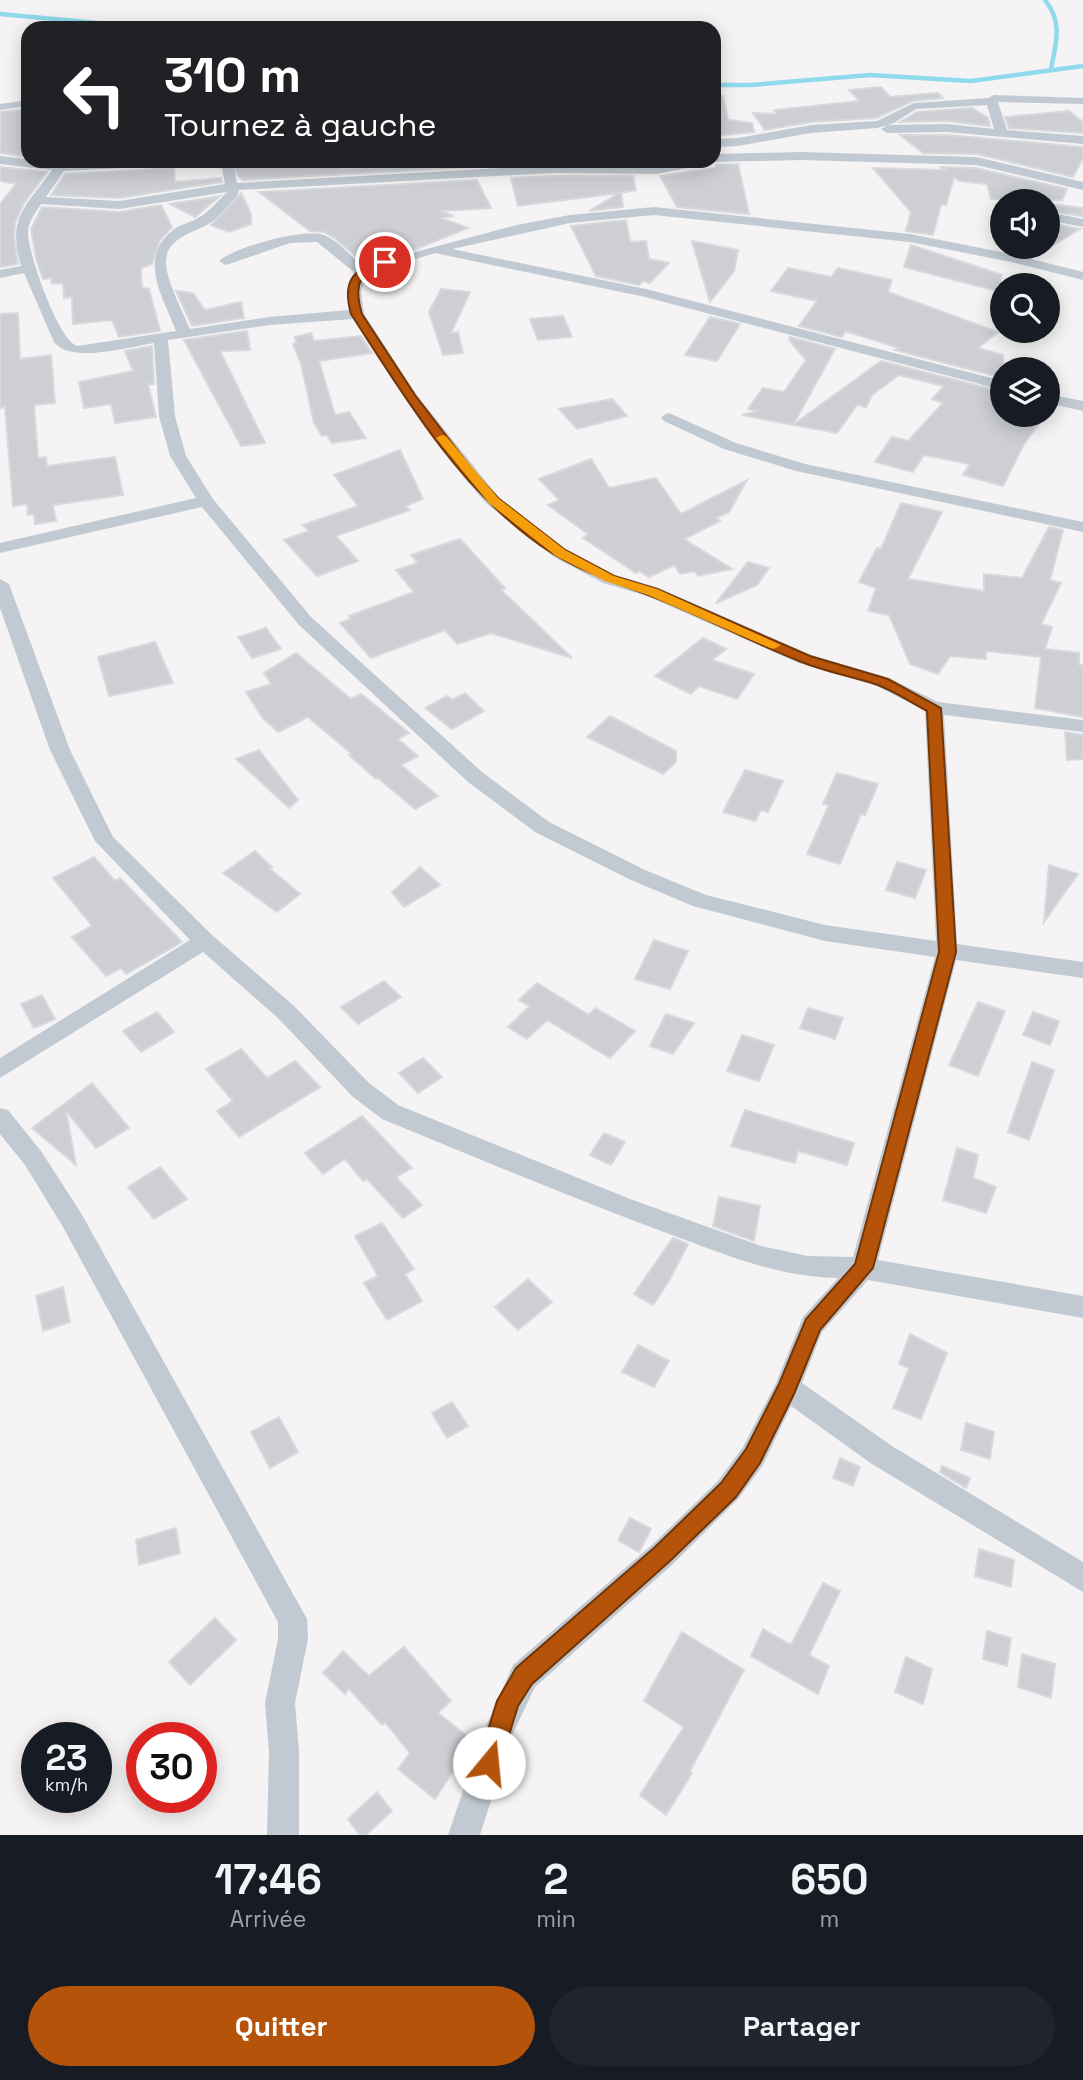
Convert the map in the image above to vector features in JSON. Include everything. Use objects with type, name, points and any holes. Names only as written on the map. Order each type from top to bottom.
[{"type":"street","points":[[886,139],[914,106],[1019,97],[1083,101]]},
{"type":"street","points":[[992,101],[1001,130],[998,131]]},
{"type":"street","points":[[0,107],[21,104]]},
{"type":"street","points":[[721,158],[886,139],[947,128],[1083,140]]},
{"type":"street","points":[[721,143],[809,129],[886,139],[1083,186]]},
{"type":"street","points":[[0,160],[21,161]]},
{"type":"street","points":[[66,168],[38,200],[20,232],[30,268],[61,342],[66,347],[77,350],[269,321],[357,314]]},
{"type":"street","points":[[185,335],[165,285],[159,261],[164,248],[178,232],[205,220],[233,193],[229,168]]},
{"type":"street","points":[[38,200],[119,205],[233,187],[553,169],[666,168]]},
{"type":"street","points":[[1083,276],[1011,258],[909,238],[654,211],[545,223],[385,262],[361,271],[355,282],[352,299],[357,314],[410,396],[470,475],[493,501],[543,541],[610,579],[653,592],[805,659],[883,682],[934,708],[1083,726]]},
{"type":"street","points":[[1060,219],[1083,223]]},
{"type":"street","points":[[226,261],[296,238],[313,236],[323,240],[361,271]]},
{"type":"street","points":[[436,250],[646,293],[990,383]]},
{"type":"street","points":[[0,274],[30,268]]},
{"type":"street","points":[[161,338],[167,416],[178,456],[206,501],[305,621],[475,778],[542,827],[638,875],[700,901],[825,933],[1083,970]]},
{"type":"street","points":[[1060,401],[1083,406]]},
{"type":"street","points":[[669,418],[730,446],[802,468],[1083,527]]},
{"type":"street","points":[[0,548],[206,501]]},
{"type":"street","points":[[0,584],[60,750],[105,841],[204,942],[286,1012],[360,1089],[390,1112],[621,1206],[761,1257],[808,1267],[863,1268],[1083,1307]]},
{"type":"street","points":[[464,1835],[509,1701],[524,1676],[663,1554],[728,1490],[753,1456],[787,1388],[813,1325],[863,1268],[947,952],[934,708]]},
{"type":"street","points":[[0,1069],[204,942]]},
{"type":"street","points":[[0,1117],[33,1158],[72,1220],[292,1619],[293,1639],[280,1703],[284,1751],[283,1835]]},
{"type":"street","points":[[787,1388],[881,1455],[1083,1578]]},
{"type":"building","points":[[881,87],[890,97],[938,93],[943,98],[913,101],[876,118],[811,122],[765,130],[753,113],[776,114],[774,110],[860,101],[849,90]]},
{"type":"building","points":[[721,96],[728,120],[752,123],[754,132],[721,135]]},
{"type":"building","points":[[972,108],[988,118],[990,126],[947,121],[900,122],[917,112]]},
{"type":"building","points":[[21,110],[21,156],[0,153],[0,112]]},
{"type":"building","points":[[1069,111],[1083,122],[1083,133],[1009,128],[1005,117]]},
{"type":"building","points":[[900,135],[947,135],[1083,147],[1083,158],[1073,177],[977,154],[923,153]]},
{"type":"building","points":[[738,164],[749,214],[677,207],[660,176],[721,168],[721,165]]},
{"type":"building","points":[[0,167],[47,172],[24,203],[15,223],[18,264],[0,267],[0,204],[16,184],[0,181]]},
{"type":"building","points":[[941,167],[976,168],[1067,189],[1062,200],[1060,189],[990,189],[990,195],[987,184],[959,181],[954,177],[946,205],[941,205],[933,235],[906,231],[911,212],[873,168],[945,170]]},
{"type":"building","points":[[174,168],[175,182],[221,178],[222,182],[119,198],[51,195],[65,174]]},
{"type":"building","points":[[234,168],[453,168],[243,180]]},
{"type":"building","points":[[633,176],[636,190],[621,193],[623,207],[589,211],[619,193],[518,206],[511,178]]},
{"type":"building","points":[[477,180],[491,208],[440,211],[454,216],[441,218],[468,228],[416,249],[385,257],[382,255],[359,259],[324,232],[310,231],[259,192]]},
{"type":"building","points":[[241,193],[251,214],[251,224],[229,232],[211,225]]},
{"type":"building","points":[[220,196],[195,217],[170,204]]},
{"type":"building","points":[[161,205],[172,227],[160,240],[152,264],[141,268],[142,288],[149,289],[160,331],[119,337],[112,320],[73,324],[72,297],[64,298],[63,283],[52,284],[51,278],[43,279],[36,258],[31,229],[42,207],[119,212]]},
{"type":"building","points":[[1060,205],[1083,208],[1082,216],[1060,213]]},
{"type":"building","points":[[626,220],[630,242],[646,241],[649,259],[669,263],[650,283],[643,281],[639,285],[596,276],[571,226]]},
{"type":"building","points":[[1060,225],[1080,229],[1060,241]]},
{"type":"building","points":[[692,241],[738,250],[734,271],[710,302]]},
{"type":"building","points":[[911,245],[996,273],[990,273],[990,289],[904,267]]},
{"type":"building","points":[[788,268],[831,277],[838,268],[892,280],[888,292],[990,329],[990,338],[978,348],[1003,357],[990,357],[990,375],[895,350],[899,348],[845,331],[842,337],[799,326],[817,301],[771,291]]},
{"type":"building","points":[[441,289],[470,292],[451,333],[458,332],[463,353],[443,355],[429,312]]},
{"type":"building","points":[[176,291],[193,293],[205,310],[241,302],[244,318],[192,326]]},
{"type":"building","points":[[18,313],[20,359],[51,355],[55,403],[34,405],[38,458],[46,457],[47,466],[115,457],[123,495],[53,505],[56,521],[35,524],[34,514],[28,515],[27,504],[13,506],[5,407],[0,408],[0,314]]},
{"type":"building","points":[[563,316],[572,337],[538,340],[530,319]]},
{"type":"building","points":[[710,317],[740,324],[717,361],[685,355]]},
{"type":"building","points":[[247,331],[250,350],[220,351],[265,443],[241,446],[184,340]]},
{"type":"building","points":[[311,333],[314,341],[361,336],[372,353],[319,361],[335,415],[349,412],[366,438],[332,443],[327,435],[322,436],[314,423],[301,364],[293,344],[296,343],[295,337]]},
{"type":"building","points":[[790,337],[835,349],[793,425],[742,415],[756,411],[748,409],[763,388],[784,392],[806,360],[789,340]]},
{"type":"building","points":[[152,346],[154,384],[148,384],[156,417],[115,423],[111,404],[84,408],[79,382],[133,371],[125,351]]},
{"type":"building","points":[[881,361],[990,389],[990,427],[1036,427],[1024,444],[1003,486],[963,475],[970,464],[924,455],[913,472],[875,462],[892,437],[908,441],[943,403],[932,399],[944,386],[899,375],[872,395],[866,407],[857,405],[837,433],[793,425]]},
{"type":"building","points":[[612,399],[627,416],[577,429],[559,409]]},
{"type":"building","points":[[400,450],[423,499],[405,506],[410,510],[336,536],[358,561],[317,576],[284,540],[309,531],[303,525],[358,506],[334,475]]},
{"type":"building","points":[[591,459],[609,488],[656,478],[681,514],[747,480],[729,512],[716,518],[720,521],[684,539],[732,569],[698,576],[695,571],[680,574],[674,565],[649,577],[639,571],[636,573],[583,538],[588,534],[548,505],[559,500],[539,479]]},
{"type":"building","points":[[901,503],[942,512],[908,579],[984,591],[984,574],[1022,578],[1049,527],[1063,530],[1050,580],[1061,583],[1041,624],[1052,627],[1045,649],[1079,653],[1079,665],[1083,665],[1083,717],[1035,708],[1041,657],[986,651],[986,659],[950,656],[938,674],[910,664],[889,615],[868,611],[876,588],[859,582],[877,548],[881,549]]},
{"type":"building","points":[[460,539],[505,588],[501,590],[572,658],[491,633],[457,644],[445,630],[371,658],[340,623],[351,619],[349,616],[414,592],[396,570],[418,563],[411,555]]},
{"type":"building","points":[[748,562],[769,568],[757,585],[716,603]]},
{"type":"building","points":[[266,628],[281,649],[252,658],[238,637]]},
{"type":"building","points":[[703,638],[726,649],[712,660],[754,674],[737,699],[699,686],[691,694],[655,676]]},
{"type":"building","points":[[155,642],[173,683],[109,696],[98,657]]},
{"type":"building","points":[[296,653],[351,699],[361,694],[409,733],[398,739],[418,756],[401,765],[438,796],[415,809],[376,779],[349,755],[352,754],[308,717],[278,732],[262,717],[246,692],[271,684],[264,673]]},
{"type":"building","points":[[465,693],[484,711],[452,729],[425,708],[447,696],[452,700]]},
{"type":"building","points":[[610,716],[676,751],[676,762],[663,774],[587,737]]},
{"type":"building","points":[[1065,732],[1083,735],[1083,759],[1067,760]]},
{"type":"building","points":[[259,750],[298,800],[289,808],[236,759]]},
{"type":"building","points":[[745,770],[783,781],[768,812],[761,810],[755,821],[723,812]]},
{"type":"building","points":[[837,773],[878,784],[865,815],[861,814],[840,864],[807,854],[829,805],[823,804]]},
{"type":"building","points":[[255,851],[272,867],[269,868],[300,894],[277,912],[223,873]]},
{"type":"building","points":[[94,857],[115,881],[120,878],[182,942],[126,974],[121,968],[106,976],[72,937],[91,926],[53,878]]},
{"type":"building","points":[[897,862],[926,870],[915,898],[886,890]]},
{"type":"building","points":[[1049,865],[1078,874],[1044,922]]},
{"type":"building","points":[[420,867],[440,885],[404,907],[392,892]]},
{"type":"building","points":[[654,940],[688,951],[670,989],[635,979]]},
{"type":"building","points":[[384,981],[401,997],[358,1024],[341,1007]]},
{"type":"building","points":[[537,983],[589,1015],[595,1008],[635,1031],[610,1058],[547,1020],[527,1039],[508,1027],[530,1006],[519,1000]]},
{"type":"building","points":[[42,995],[55,1019],[34,1028],[21,1004]]},
{"type":"building","points":[[978,1002],[1005,1011],[978,1076],[949,1065]]},
{"type":"building","points":[[808,1008],[843,1018],[835,1039],[800,1028]]},
{"type":"building","points":[[157,1012],[174,1032],[141,1052],[123,1031]]},
{"type":"building","points":[[1033,1012],[1059,1021],[1050,1045],[1023,1035]]},
{"type":"building","points":[[666,1014],[694,1023],[673,1054],[650,1046]]},
{"type":"building","points":[[742,1035],[774,1045],[759,1081],[727,1071]]},
{"type":"building","points":[[241,1049],[267,1078],[295,1061],[320,1087],[239,1137],[217,1111],[233,1101],[206,1069]]},
{"type":"building","points":[[423,1058],[442,1077],[418,1093],[399,1073]]},
{"type":"building","points":[[1032,1062],[1054,1070],[1029,1140],[1008,1132]]},
{"type":"building","points":[[92,1083],[129,1128],[96,1148],[66,1111],[76,1165],[32,1128]]},
{"type":"building","points":[[745,1110],[854,1143],[847,1165],[798,1151],[795,1163],[731,1146]]},
{"type":"building","points":[[362,1116],[412,1168],[396,1177],[422,1205],[403,1218],[367,1179],[363,1181],[345,1159],[323,1174],[305,1153]]},
{"type":"building","points":[[604,1133],[625,1142],[611,1165],[590,1155]]},
{"type":"building","points":[[957,1148],[978,1155],[973,1178],[996,1187],[986,1213],[943,1200]]},
{"type":"building","points":[[160,1167],[187,1199],[154,1219],[128,1187]]},
{"type":"building","points":[[719,1197],[760,1206],[754,1241],[713,1226]]},
{"type":"building","points":[[382,1223],[414,1269],[405,1274],[422,1301],[387,1320],[364,1283],[378,1276],[355,1236]]},
{"type":"building","points":[[673,1238],[688,1244],[653,1305],[634,1294]]},
{"type":"building","points":[[528,1279],[552,1302],[518,1330],[495,1307]]},
{"type":"building","points":[[63,1287],[70,1322],[43,1331],[36,1296]]},
{"type":"building","points":[[910,1334],[947,1353],[921,1419],[893,1408],[909,1368],[899,1364]]},
{"type":"building","points":[[638,1345],[669,1361],[654,1387],[622,1372]]},
{"type":"building","points":[[452,1402],[468,1426],[447,1438],[432,1413]]},
{"type":"building","points":[[279,1417],[298,1452],[270,1468],[251,1432]]},
{"type":"building","points":[[966,1423],[994,1432],[990,1459],[961,1450]]},
{"type":"building","points":[[840,1458],[860,1467],[853,1486],[833,1478]]},
{"type":"building","points":[[942,1466],[970,1478],[966,1488],[940,1472]]},
{"type":"building","points":[[630,1518],[651,1529],[639,1552],[618,1540]]},
{"type":"building","points":[[176,1528],[180,1553],[139,1565],[136,1540]]},
{"type":"building","points":[[979,1549],[1014,1560],[1011,1587],[975,1576]]},
{"type":"building","points":[[823,1583],[840,1591],[809,1655],[829,1666],[818,1694],[751,1656],[763,1629],[791,1645]]},
{"type":"building","points":[[215,1618],[236,1640],[190,1685],[169,1662]]},
{"type":"building","points":[[987,1631],[1011,1638],[1007,1666],[983,1659]]},
{"type":"building","points":[[682,1632],[744,1670],[690,1771],[692,1773],[666,1815],[640,1795],[684,1727],[644,1701]]},
{"type":"building","points":[[404,1647],[451,1701],[438,1713],[473,1741],[435,1799],[398,1769],[410,1753],[385,1722],[382,1725],[349,1689],[345,1694],[323,1673],[343,1651],[369,1676]]},
{"type":"building","points":[[1022,1654],[1055,1664],[1051,1698],[1018,1687]]},
{"type":"building","points":[[906,1657],[932,1669],[923,1704],[895,1692]]},
{"type":"building","points":[[377,1792],[392,1811],[366,1835],[360,1835],[348,1819]]},
{"type":"waterway","points":[[1045,0],[1054,16],[1057,33],[1051,69]]},
{"type":"waterway","points":[[0,14],[76,21]]},
{"type":"waterway","points":[[721,85],[870,75],[971,81],[1083,66]]},
{"type":"slow traffic","points":[[442,438],[493,501],[560,553],[610,579],[653,592],[774,645]]},
{"type":"route","points":[[385,262],[361,271],[355,282],[352,299],[357,314],[410,396],[470,475],[493,501],[534,535],[560,553],[610,579],[653,592],[805,659],[883,682],[934,708],[947,952],[863,1268],[813,1325],[787,1388],[753,1456],[728,1490],[663,1554],[524,1676],[509,1701],[489,1763]]}]
